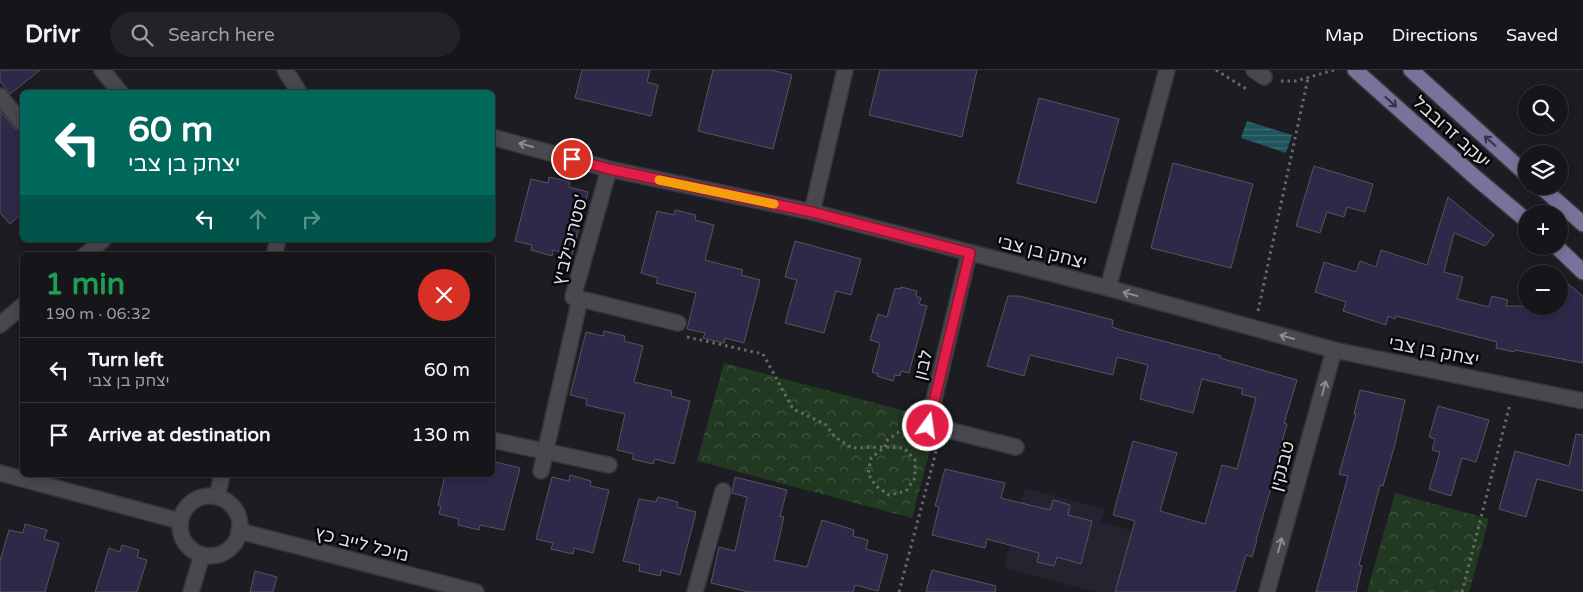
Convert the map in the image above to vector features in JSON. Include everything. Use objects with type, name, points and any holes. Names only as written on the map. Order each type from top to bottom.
[{"type":"main road","name":"יעקב זרובבל","points":[[1355,70],[1518,213]]},
{"type":"main road","name":"יעקב זרובבל","points":[[1411,70],[1518,167]]},
{"type":"main road","points":[[1550,195],[1583,224]]},
{"type":"main road","points":[[1565,255],[1583,272]]},
{"type":"street","points":[[102,70],[118,90]]},
{"type":"street","points":[[285,70],[298,90]]},
{"type":"street","points":[[812,212],[845,70]]},
{"type":"street","points":[[1108,288],[1167,70]]},
{"type":"street","points":[[0,96],[20,121]]},
{"type":"street","name":"יצחק בן צבי","points":[[495,138],[609,169],[812,212],[1108,288],[1334,350],[1583,401]]},
{"type":"street","name":"סטריכילביץ'","points":[[609,169],[573,297],[678,323]]},
{"type":"street","points":[[89,252],[101,242]]},
{"type":"street","name":"לבון","points":[[935,427],[970,253]]},
{"type":"street","points":[[541,471],[580,299]]},
{"type":"street","points":[[0,325],[20,308]]},
{"type":"street","name":"טבנקין","points":[[1267,592],[1334,350]]},
{"type":"street","points":[[935,427],[1016,447]]},
{"type":"street","points":[[495,441],[609,465]]},
{"type":"street","points":[[3,477],[180,521]]},
{"type":"street","points":[[217,497],[222,477]]},
{"type":"street","points":[[695,592],[722,491]]},
{"type":"street","points":[[217,497],[225,501],[237,514],[240,522],[239,532],[236,541],[221,554],[202,555],[194,551],[182,538],[180,521],[188,506],[194,501],[201,498],[217,497]]},
{"type":"street","name":"מיכל לייב כץ","points":[[239,532],[476,592]]},
{"type":"street","points":[[191,592],[202,555]]},
{"type":"path","points":[[1259,73],[1277,82],[1296,81],[1334,70]]},
{"type":"path","points":[[1254,328],[1308,78]]},
{"type":"path","points":[[678,323],[674,334],[763,354],[793,409],[826,424],[835,437],[852,448],[885,446],[904,448],[915,460],[915,478],[906,491],[889,495],[876,486],[868,474],[870,458],[885,446],[886,440],[903,429],[935,427],[899,592]]},
{"type":"path","points":[[1462,592],[1514,387]]},
{"type":"shaded area","points":[[1025,488],[1105,509],[1101,522],[1188,545],[1176,592],[1095,592],[1004,568]]},
{"type":"green space","points":[[724,363],[920,415],[915,434],[933,439],[912,518],[697,461]]},
{"type":"green space","points":[[1395,493],[1489,519],[1469,592],[1367,592]]},
{"type":"water","points":[[1247,121],[1292,135],[1286,153],[1241,138]]},
{"type":"building","points":[[0,70],[40,70],[10,94],[0,81]]},
{"type":"building","points":[[582,70],[650,70],[647,82],[658,85],[651,116],[575,98]]},
{"type":"building","points":[[713,70],[771,70],[792,75],[773,149],[698,131]]},
{"type":"building","points":[[880,70],[977,70],[962,137],[869,115]]},
{"type":"building","points":[[1039,98],[1119,119],[1096,203],[1017,183]]},
{"type":"building","points":[[0,111],[15,129],[20,131],[20,216],[10,224],[0,213]]},
{"type":"building","points":[[1173,163],[1253,184],[1231,268],[1151,248]]},
{"type":"building","points":[[1314,166],[1373,184],[1365,212],[1347,207],[1344,217],[1327,212],[1320,233],[1296,226]]},
{"type":"building","points":[[549,177],[570,182],[569,187],[588,192],[572,255],[553,250],[552,256],[531,250],[532,245],[515,241],[531,179],[548,183]]},
{"type":"building","points":[[1448,197],[1494,235],[1485,246],[1454,233],[1444,272],[1463,277],[1457,299],[1489,307],[1492,296],[1508,300],[1506,306],[1518,306],[1518,315],[1568,315],[1568,284],[1583,296],[1583,363],[1496,348],[1497,342],[1396,316],[1395,319],[1388,316],[1386,325],[1343,311],[1346,302],[1315,292],[1324,262],[1356,272],[1360,261],[1376,267],[1381,250],[1427,265]]},
{"type":"building","points":[[675,210],[696,215],[695,220],[714,225],[705,260],[743,270],[741,275],[760,280],[744,343],[725,338],[724,343],[703,338],[705,333],[687,329],[696,293],[656,283],[658,278],[641,273],[657,211],[674,215]]},
{"type":"building","points":[[795,241],[861,259],[851,295],[836,291],[824,333],[785,323],[797,280],[785,277]]},
{"type":"building","points":[[901,287],[917,291],[916,296],[921,298],[919,304],[927,306],[909,373],[901,371],[900,376],[895,375],[893,381],[877,376],[878,374],[872,372],[880,343],[870,340],[878,314],[887,317],[895,288],[901,289]]},
{"type":"building","points":[[1008,296],[1019,296],[1113,320],[1112,327],[1124,331],[1221,356],[1220,358],[1297,380],[1284,423],[1287,424],[1257,540],[1252,557],[1246,555],[1235,592],[1115,592],[1135,521],[1113,515],[1133,441],[1177,453],[1160,511],[1205,524],[1222,465],[1237,469],[1256,398],[1241,394],[1243,389],[1202,379],[1193,413],[1140,399],[1148,365],[1117,357],[1113,375],[1030,355],[1024,376],[987,366]]},
{"type":"building","points":[[604,331],[625,336],[624,341],[643,346],[634,382],[672,391],[671,396],[690,401],[674,464],[655,459],[653,464],[632,459],[634,454],[617,450],[625,414],[586,405],[587,399],[570,395],[586,332],[603,336]]},
{"type":"building","points":[[1360,390],[1405,400],[1395,444],[1383,486],[1380,485],[1359,565],[1362,566],[1356,592],[1316,592],[1348,476],[1339,474],[1356,414],[1354,414]]},
{"type":"building","points":[[1438,406],[1489,420],[1476,462],[1462,458],[1451,496],[1429,489],[1440,452],[1432,450],[1435,439],[1429,437]]},
{"type":"building","points":[[1576,434],[1583,435],[1583,491],[1537,479],[1526,517],[1499,509],[1515,451],[1569,466]]},
{"type":"building","points":[[495,462],[520,468],[504,530],[480,525],[479,530],[458,525],[459,519],[439,514],[441,506],[438,505],[445,477],[495,477]]},
{"type":"building","points":[[945,469],[1005,483],[1001,498],[1050,510],[1053,500],[1070,505],[1068,515],[1092,521],[1081,564],[1057,557],[1054,566],[1037,562],[1039,553],[987,539],[985,548],[932,535],[939,507],[935,506]]},
{"type":"building","points":[[570,475],[591,481],[590,486],[609,490],[593,553],[574,548],[573,554],[551,549],[553,543],[536,539],[552,477],[569,481]]},
{"type":"building","points":[[735,477],[787,490],[780,516],[784,517],[774,560],[807,567],[822,520],[854,530],[853,536],[868,540],[866,549],[888,555],[878,591],[855,585],[853,592],[749,592],[711,583],[719,547],[735,551],[747,497],[732,493]]},
{"type":"building","points":[[658,497],[678,502],[677,507],[696,512],[680,575],[661,570],[660,576],[639,571],[640,565],[623,561],[639,499],[656,502]]},
{"type":"building","points":[[25,524],[47,530],[44,539],[59,543],[45,592],[0,592],[0,561],[9,530],[23,533]]},
{"type":"building","points":[[122,545],[139,550],[137,557],[147,560],[137,592],[95,592],[109,548],[120,552]]},
{"type":"building","points":[[932,570],[996,586],[995,592],[926,592]]},
{"type":"building","points":[[255,571],[277,577],[273,592],[250,592]]},
{"type":"slow traffic","points":[[659,180],[774,204]]},
{"type":"route","points":[[572,159],[609,169],[812,212],[970,253],[928,426]]}]
